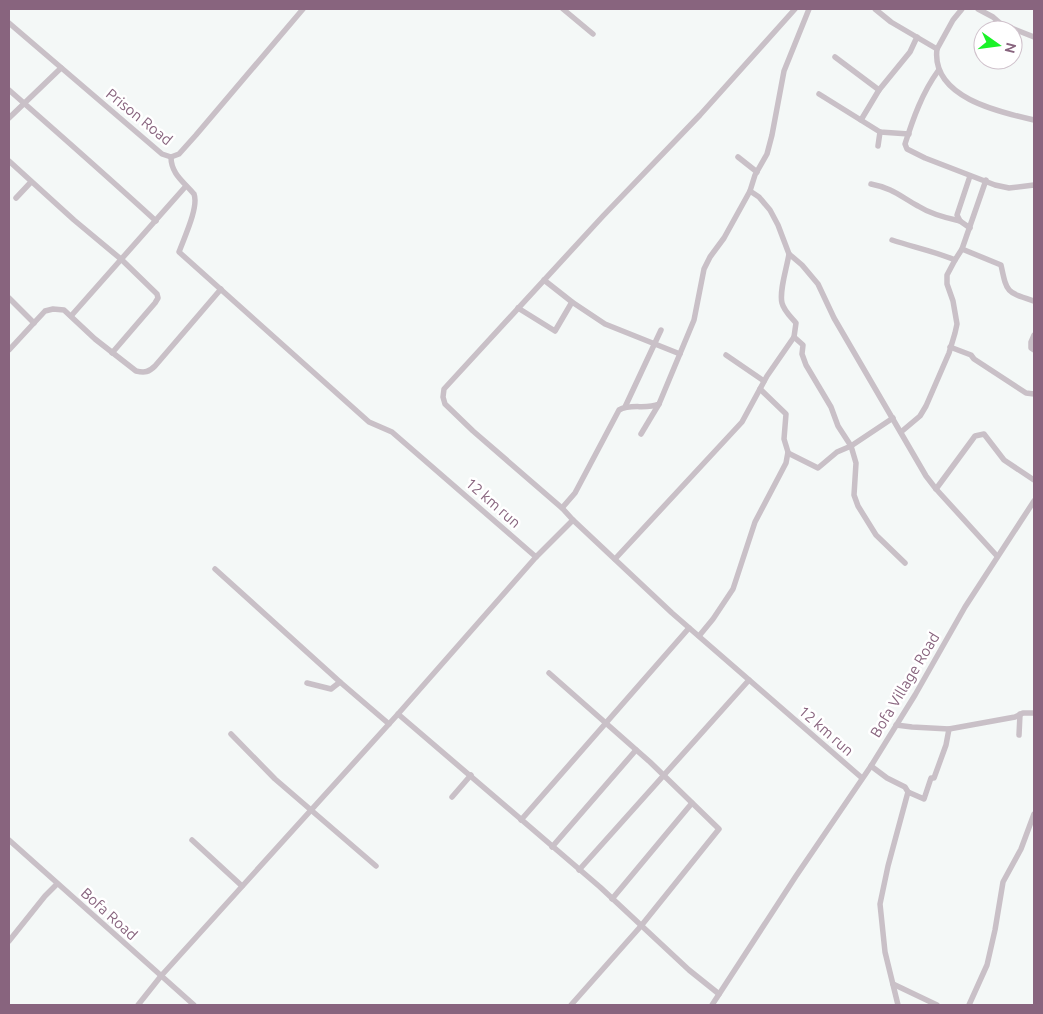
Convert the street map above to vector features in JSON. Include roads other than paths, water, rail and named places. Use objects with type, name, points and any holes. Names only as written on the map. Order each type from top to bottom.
[{"type":"street","name":"Prison Road","points":[[9,23],[162,154],[171,157],[179,154],[196,136],[303,9]]},
{"type":"street","points":[[563,9],[593,34]]},
{"type":"street","name":"12 km run","points":[[795,9],[700,115],[603,216],[444,389],[443,398],[445,404],[473,431],[562,508],[689,628],[862,778]]},
{"type":"street","points":[[641,434],[658,404],[694,320],[704,269],[750,191],[757,172],[767,154],[784,71],[809,9]]},
{"type":"street","points":[[875,9],[891,22],[937,49]]},
{"type":"street","points":[[962,9],[953,20],[937,49],[938,72],[947,83],[968,99],[990,108],[1034,120]]},
{"type":"street","points":[[978,9],[1001,24],[1034,37]]},
{"type":"street","points":[[861,120],[879,90],[910,52],[917,37]]},
{"type":"street","points":[[835,57],[879,90]]},
{"type":"street","points":[[9,118],[61,68]]},
{"type":"street","points":[[938,72],[927,88],[908,134],[905,144],[907,149],[995,185],[1009,188],[1034,185]]},
{"type":"street","points":[[9,90],[89,159],[156,221]]},
{"type":"street","points":[[819,94],[880,132],[908,134]]},
{"type":"street","points":[[878,146],[880,132]]},
{"type":"street","name":"12 km run","points":[[171,157],[173,171],[196,197],[180,252],[369,422],[392,432],[536,557]]},
{"type":"street","points":[[738,157],[757,172]]},
{"type":"street","points":[[9,160],[31,182],[154,290],[158,298],[155,303],[112,353]]},
{"type":"street","points":[[960,221],[957,215],[970,176]]},
{"type":"street","points":[[901,432],[920,416],[926,406],[950,347],[957,324],[954,301],[947,284],[947,275],[962,249],[986,180]]},
{"type":"street","points":[[16,198],[31,182]]},
{"type":"street","points":[[871,184],[896,191],[919,207],[960,221],[970,228]]},
{"type":"street","points":[[71,316],[186,186]]},
{"type":"street","points":[[750,191],[760,197],[770,210],[789,254],[818,284],[834,318],[936,490],[997,556]]},
{"type":"street","points":[[892,240],[936,252],[955,260]]},
{"type":"street","points":[[962,249],[1001,265],[1004,284],[1009,292],[1034,301]]},
{"type":"street","points":[[615,560],[742,422],[764,381],[794,337],[796,324],[785,311],[781,296],[789,254]]},
{"type":"street","points":[[544,280],[605,324],[680,354]]},
{"type":"street","points":[[9,350],[45,311],[53,308],[64,310],[95,340],[136,371],[142,373],[149,371],[221,289]]},
{"type":"street","points":[[9,298],[34,322]]},
{"type":"street","points":[[518,308],[555,331],[572,302]]},
{"type":"street","points":[[625,407],[661,330]]},
{"type":"street","points":[[1034,335],[1031,342],[1031,348],[1034,350]]},
{"type":"street","points":[[794,337],[803,345],[802,354],[806,365],[831,407],[838,426],[850,446],[856,463],[854,495],[858,506],[876,535],[905,563]]},
{"type":"street","points":[[950,347],[971,355],[1026,393],[1034,394]]},
{"type":"street","points":[[726,354],[764,381]]},
{"type":"street","points":[[699,636],[733,589],[755,522],[786,463],[788,453],[784,439],[786,414],[760,389]]},
{"type":"street","points":[[562,508],[575,493],[619,410],[625,407],[653,407],[658,404]]},
{"type":"street","points":[[788,453],[818,468],[837,452],[850,446],[893,418]]},
{"type":"street","points":[[936,490],[975,436],[984,434],[1004,460],[1034,480]]},
{"type":"street","name":"Bofa Village Road","points":[[712,1005],[871,766],[916,695],[965,607],[1034,501]]},
{"type":"street","points":[[138,1005],[160,976],[398,714],[536,557],[573,520]]},
{"type":"street","points":[[215,570],[389,724]]},
{"type":"street","points":[[521,820],[689,628]]},
{"type":"street","points":[[549,672],[636,750],[719,829],[641,926],[571,1005]]},
{"type":"street","points":[[579,870],[749,680]]},
{"type":"street","points":[[307,683],[331,689],[340,682]]},
{"type":"street","points":[[896,724],[912,728],[950,729],[1015,717],[1020,714],[1034,713]]},
{"type":"street","points":[[398,714],[612,899],[689,970],[720,994]]},
{"type":"street","points":[[1019,735],[1020,714]]},
{"type":"street","points":[[871,766],[886,778],[905,787],[908,792],[924,799],[931,778],[934,778],[950,729]]},
{"type":"street","points":[[231,734],[275,778],[376,866]]},
{"type":"street","points":[[552,847],[636,750]]},
{"type":"street","points":[[452,797],[470,775]]},
{"type":"street","points":[[898,1005],[885,952],[880,904],[908,792]]},
{"type":"street","points":[[612,899],[692,803]]},
{"type":"street","points":[[969,1005],[987,964],[1003,882],[1021,849],[1034,814]]},
{"type":"street","name":"Bofa Road","points":[[9,840],[194,1005]]},
{"type":"street","points":[[192,840],[242,886]]},
{"type":"street","points":[[9,941],[45,896],[58,884]]},
{"type":"street","points":[[893,984],[937,1005]]}]
